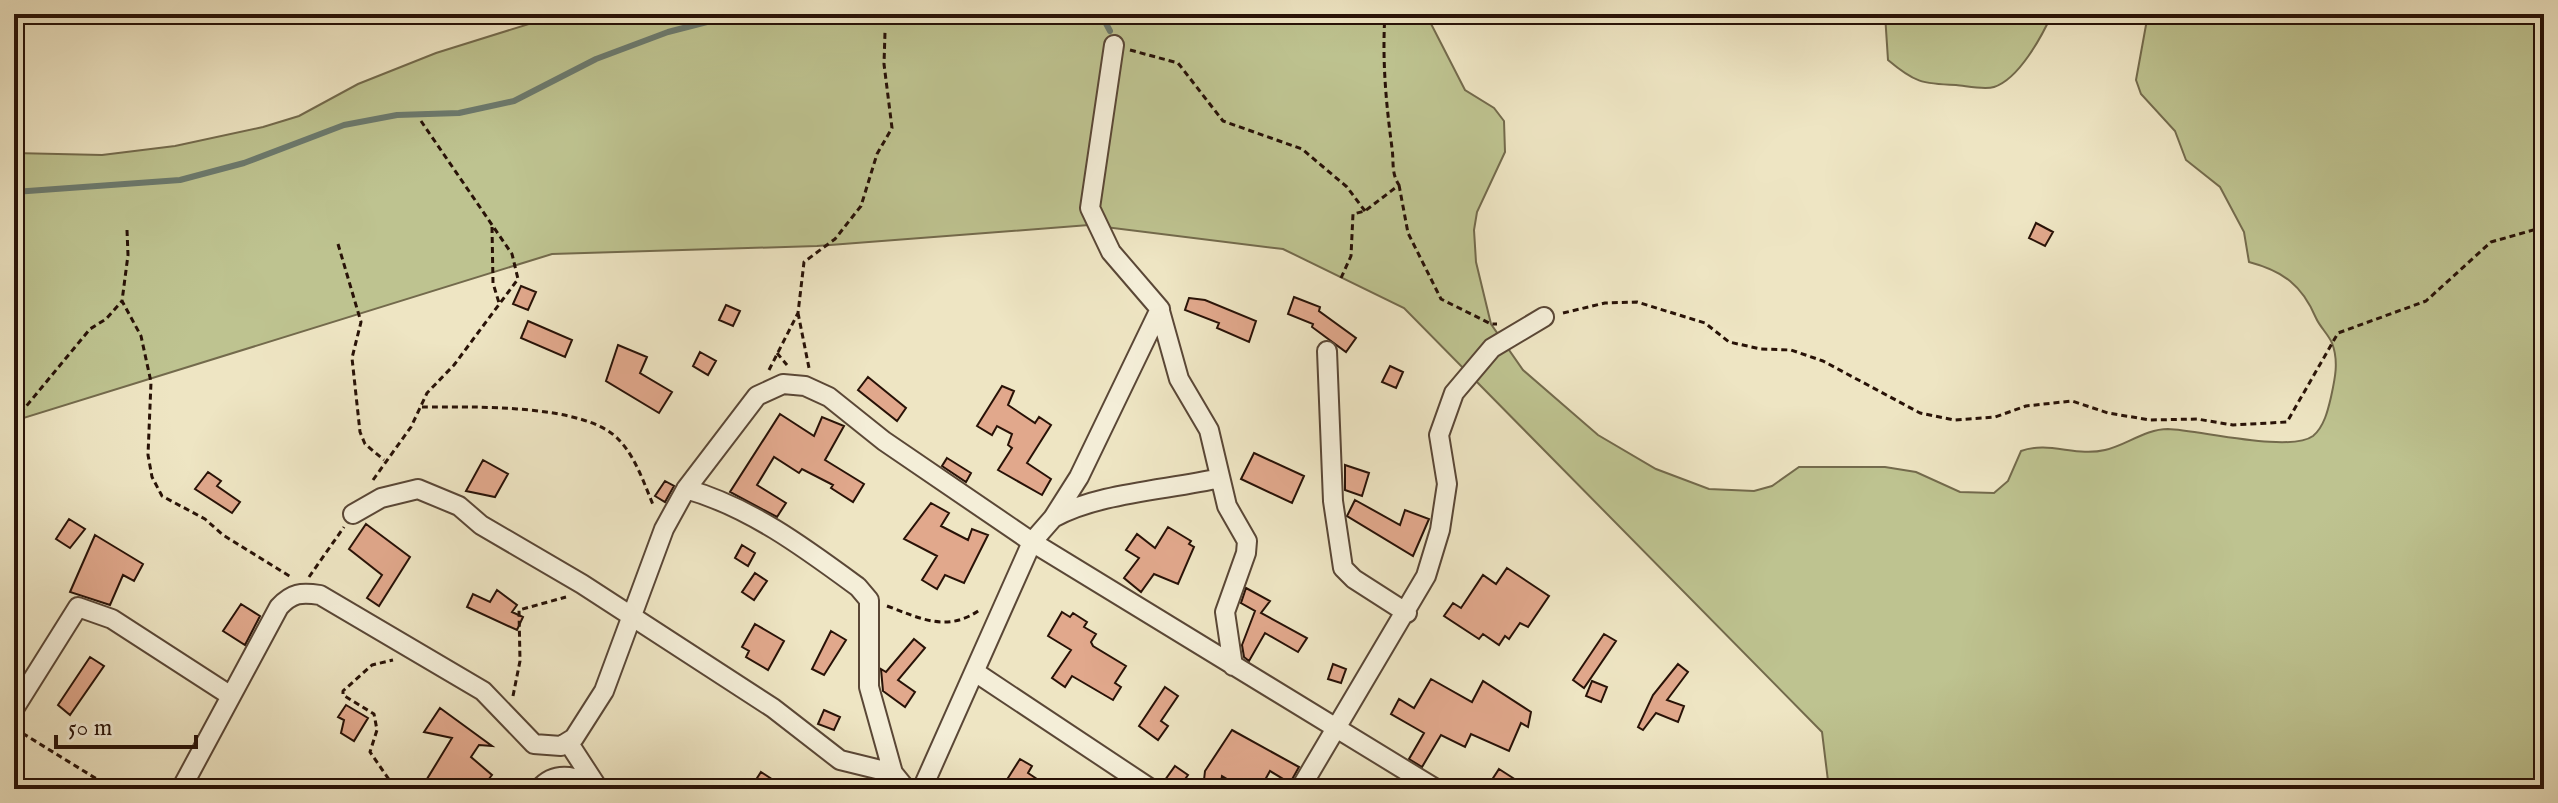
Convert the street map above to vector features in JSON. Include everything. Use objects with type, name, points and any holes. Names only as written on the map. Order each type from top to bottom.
[{"type":"street","points":[[1114,45],[1090,208],[1111,252],[1160,311],[1179,379],[1209,430],[1227,506],[1248,546],[1225,612],[1233,666]]},
{"type":"street","points":[[922,789],[1010,586],[1032,542],[1053,518],[1079,477],[1160,311]]},
{"type":"street","points":[[1300,789],[1407,613],[1426,576],[1440,530],[1447,484],[1439,435],[1454,393],[1492,348],[1544,317]]},
{"type":"street","points":[[1327,351],[1333,501],[1343,568],[1354,579],[1407,613]]},
{"type":"street","points":[[181,789],[279,607],[288,597],[301,592],[320,595],[483,691],[534,744],[546,748],[574,738],[604,691],[664,529],[686,489],[757,396],[783,384],[805,386],[829,397],[884,441],[1032,542],[1436,789]]},
{"type":"street","points":[[1053,518],[1092,501],[1165,491],[1220,478]]},
{"type":"street","points":[[353,514],[381,498],[418,489],[459,506],[481,525],[593,590],[794,723],[840,760],[893,773]]},
{"type":"street","points":[[686,489],[724,499],[760,520],[848,580],[869,600],[869,687],[893,773],[906,789]]},
{"type":"street","points":[[14,709],[78,607],[112,619],[231,696]]},
{"type":"street","points":[[975,672],[1151,789]]},
{"type":"street","points":[[568,742],[599,788]]},
{"type":"street","points":[[541,787],[546,748]]},
{"type":"street","points":[[541,787],[557,777],[575,777],[599,788]]},
{"type":"path","points":[[1385,14],[1382,51],[1385,115],[1393,176],[1399,185],[1408,233],[1441,299],[1491,324],[1505,323]]},
{"type":"path","points":[[757,396],[798,313],[804,262],[835,239],[861,206],[877,154],[892,128],[884,64],[885,32]]},
{"type":"path","points":[[1114,45],[1178,63],[1223,121],[1302,149],[1347,187],[1365,211]]},
{"type":"path","points":[[369,487],[384,460],[411,427],[420,407],[518,279],[512,254],[421,121]]},
{"type":"path","points":[[1341,278],[1351,256],[1353,214],[1365,211],[1399,185]]},
{"type":"path","points":[[492,227],[493,283],[499,303]]},
{"type":"path","points":[[1544,317],[1605,303],[1637,302],[1705,323],[1729,342],[1761,349],[1791,350],[1823,361],[1920,413],[1954,420],[1995,417],[2026,406],[2072,401],[2108,413],[2150,420],[2197,419],[2233,425],[2287,422],[2314,380],[2322,355],[2338,333],[2426,301],[2491,242],[2544,227]]},
{"type":"path","points":[[127,230],[122,301],[141,336],[148,364],[153,405],[148,455],[152,477],[162,496],[290,576],[301,592],[312,570],[353,514]]},
{"type":"path","points":[[338,244],[361,322],[360,334],[353,349],[352,368],[360,432],[365,444],[384,460]]},
{"type":"path","points":[[14,421],[90,329],[106,319],[122,301]]},
{"type":"path","points":[[798,313],[807,346],[809,371],[805,386]]},
{"type":"path","points":[[420,407],[497,407],[584,420],[606,428],[622,442],[664,529]]},
{"type":"path","points":[[869,600],[920,620],[953,624],[971,616],[1010,586]]},
{"type":"path","points":[[509,716],[520,661],[519,610],[593,590]]},
{"type":"path","points":[[390,789],[390,781],[370,752],[377,730],[374,714],[343,695],[343,691],[372,665],[425,656]]},
{"type":"path","points":[[14,728],[113,789]]},
{"type":"green space","points":[[561,14],[1426,14],[1465,90],[1494,108],[1504,121],[1505,152],[1477,212],[1474,230],[1476,262],[1491,324],[1523,370],[1598,435],[1656,469],[1709,489],[1754,491],[1772,486],[1799,467],[1885,467],[1916,472],[1960,492],[1994,493],[2008,481],[2021,451],[2031,448],[2094,452],[2168,429],[2265,442],[2301,441],[2317,432],[2327,413],[2336,370],[2330,340],[2298,288],[2272,270],[2249,262],[2244,232],[2220,187],[2186,160],[2175,131],[2141,94],[2136,80],[2148,14],[2544,14],[2544,789],[1829,789],[1822,732],[1404,308],[1283,249],[1089,225],[817,246],[552,254],[14,421],[14,153],[102,155],[175,146],[263,127],[299,116],[358,84],[436,53]]},
{"type":"green space","points":[[1885,14],[2052,14],[2021,66],[2003,82],[1985,88],[1926,82],[1897,67],[1888,60]]},
{"type":"building","points":[[2036,223],[2053,232],[2045,246],[2029,238]]},
{"type":"building","points":[[521,286],[536,292],[528,310],[513,304]]},
{"type":"building","points":[[1294,297],[1320,307],[1319,311],[1356,338],[1346,352],[1312,327],[1313,324],[1288,314]]},
{"type":"building","points":[[1189,298],[1205,300],[1256,321],[1249,342],[1217,328],[1219,323],[1185,310]]},
{"type":"building","points":[[726,305],[740,311],[733,326],[719,320]]},
{"type":"building","points":[[528,321],[572,340],[565,357],[521,338]]},
{"type":"building","points":[[618,345],[647,357],[640,373],[672,392],[659,413],[606,381]]},
{"type":"building","points":[[700,352],[716,361],[708,375],[693,366]]},
{"type":"building","points":[[1390,366],[1403,372],[1396,388],[1382,382]]},
{"type":"building","points":[[868,377],[906,408],[897,421],[858,390]]},
{"type":"building","points":[[1002,386],[1014,391],[1008,405],[1035,423],[1039,417],[1051,425],[1027,463],[1051,479],[1042,495],[998,470],[1012,448],[1008,445],[1012,434],[997,426],[992,435],[977,426]]},
{"type":"building","points":[[780,414],[814,436],[822,417],[844,426],[825,460],[864,484],[853,502],[831,488],[833,485],[802,469],[799,473],[774,457],[757,485],[786,503],[777,517],[730,492]]},
{"type":"building","points":[[1254,453],[1304,476],[1292,503],[1241,479]]},
{"type":"building","points":[[947,458],[971,473],[966,482],[942,466]]},
{"type":"building","points":[[483,460],[508,474],[495,497],[466,491]]},
{"type":"building","points":[[1345,465],[1369,473],[1362,496],[1345,490]]},
{"type":"building","points":[[208,472],[221,481],[217,486],[240,502],[232,513],[195,489]]},
{"type":"building","points":[[665,481],[674,486],[665,502],[655,496]]},
{"type":"building","points":[[1355,500],[1400,525],[1405,510],[1429,519],[1413,556],[1347,516]]},
{"type":"building","points":[[931,503],[949,513],[941,526],[968,540],[972,529],[988,535],[964,583],[945,575],[937,589],[922,580],[937,556],[904,539]]},
{"type":"building","points":[[69,519],[85,529],[70,548],[56,539]]},
{"type":"building","points":[[366,524],[410,557],[379,606],[367,598],[382,575],[349,549]]},
{"type":"building","points":[[1168,527],[1191,541],[1189,544],[1194,547],[1178,584],[1154,574],[1141,592],[1124,578],[1139,558],[1126,550],[1137,534],[1155,548]]},
{"type":"building","points":[[95,535],[143,564],[134,581],[123,575],[110,605],[70,592]]},
{"type":"building","points":[[742,545],[755,553],[748,566],[735,558]]},
{"type":"building","points":[[1507,568],[1549,596],[1528,627],[1520,623],[1509,639],[1505,636],[1499,645],[1483,634],[1479,639],[1444,616],[1453,603],[1461,608],[1483,575],[1496,584]]},
{"type":"building","points":[[755,573],[767,581],[754,600],[742,592]]},
{"type":"building","points":[[1246,588],[1270,601],[1261,613],[1307,638],[1298,652],[1265,633],[1249,661],[1244,657],[1242,645],[1255,611],[1241,603]]},
{"type":"building","points":[[497,590],[517,605],[512,612],[523,617],[517,630],[467,607],[473,594],[490,602]]},
{"type":"building","points":[[241,604],[260,616],[245,645],[223,631]]},
{"type":"building","points":[[1062,612],[1070,617],[1073,613],[1087,622],[1084,627],[1096,634],[1091,642],[1093,646],[1126,666],[1115,683],[1121,687],[1113,700],[1072,676],[1065,687],[1052,678],[1071,650],[1048,636]]},
{"type":"building","points":[[755,624],[784,641],[768,670],[746,657],[749,651],[742,647]]},
{"type":"building","points":[[831,631],[846,640],[824,675],[812,669]]},
{"type":"building","points":[[1604,634],[1616,641],[1584,688],[1573,680]]},
{"type":"building","points":[[914,639],[925,648],[898,680],[915,692],[905,707],[883,691],[881,669],[886,672]]},
{"type":"building","points":[[90,657],[104,666],[70,715],[58,705]]},
{"type":"building","points":[[1333,664],[1346,669],[1341,683],[1328,679]]},
{"type":"building","points":[[1678,664],[1688,672],[1667,700],[1684,706],[1678,722],[1656,713],[1643,730],[1638,727],[1653,695]]},
{"type":"building","points":[[1431,679],[1472,702],[1483,681],[1531,712],[1528,727],[1521,723],[1509,751],[1471,734],[1465,747],[1441,735],[1422,767],[1409,759],[1424,733],[1391,714],[1399,699],[1414,708]]},
{"type":"building","points":[[1592,681],[1607,687],[1601,702],[1586,696]]},
{"type":"building","points":[[1165,687],[1178,696],[1161,721],[1168,726],[1158,740],[1139,726]]},
{"type":"building","points":[[346,705],[368,718],[354,741],[341,733],[344,720],[338,717]]},
{"type":"building","points":[[440,708],[492,746],[479,745],[471,757],[492,775],[481,789],[445,789],[427,779],[452,738],[424,732]]},
{"type":"building","points":[[824,710],[840,717],[834,730],[818,724]]},
{"type":"building","points":[[1232,730],[1299,767],[1290,783],[1270,771],[1260,789],[1244,789],[1222,776],[1220,789],[1203,789],[1205,771]]},
{"type":"building","points":[[1020,759],[1032,766],[1028,773],[1052,789],[1001,789]]},
{"type":"building","points":[[1175,766],[1188,775],[1178,789],[1165,780]]},
{"type":"building","points":[[1499,769],[1530,789],[1486,789]]},
{"type":"building","points":[[761,772],[787,789],[750,789]]},
{"type":"waterway","points":[[14,192],[180,180],[244,163],[344,125],[397,115],[459,113],[514,101],[596,59],[668,32],[738,14]]},
{"type":"waterway","points":[[1101,14],[1110,31]]}]
